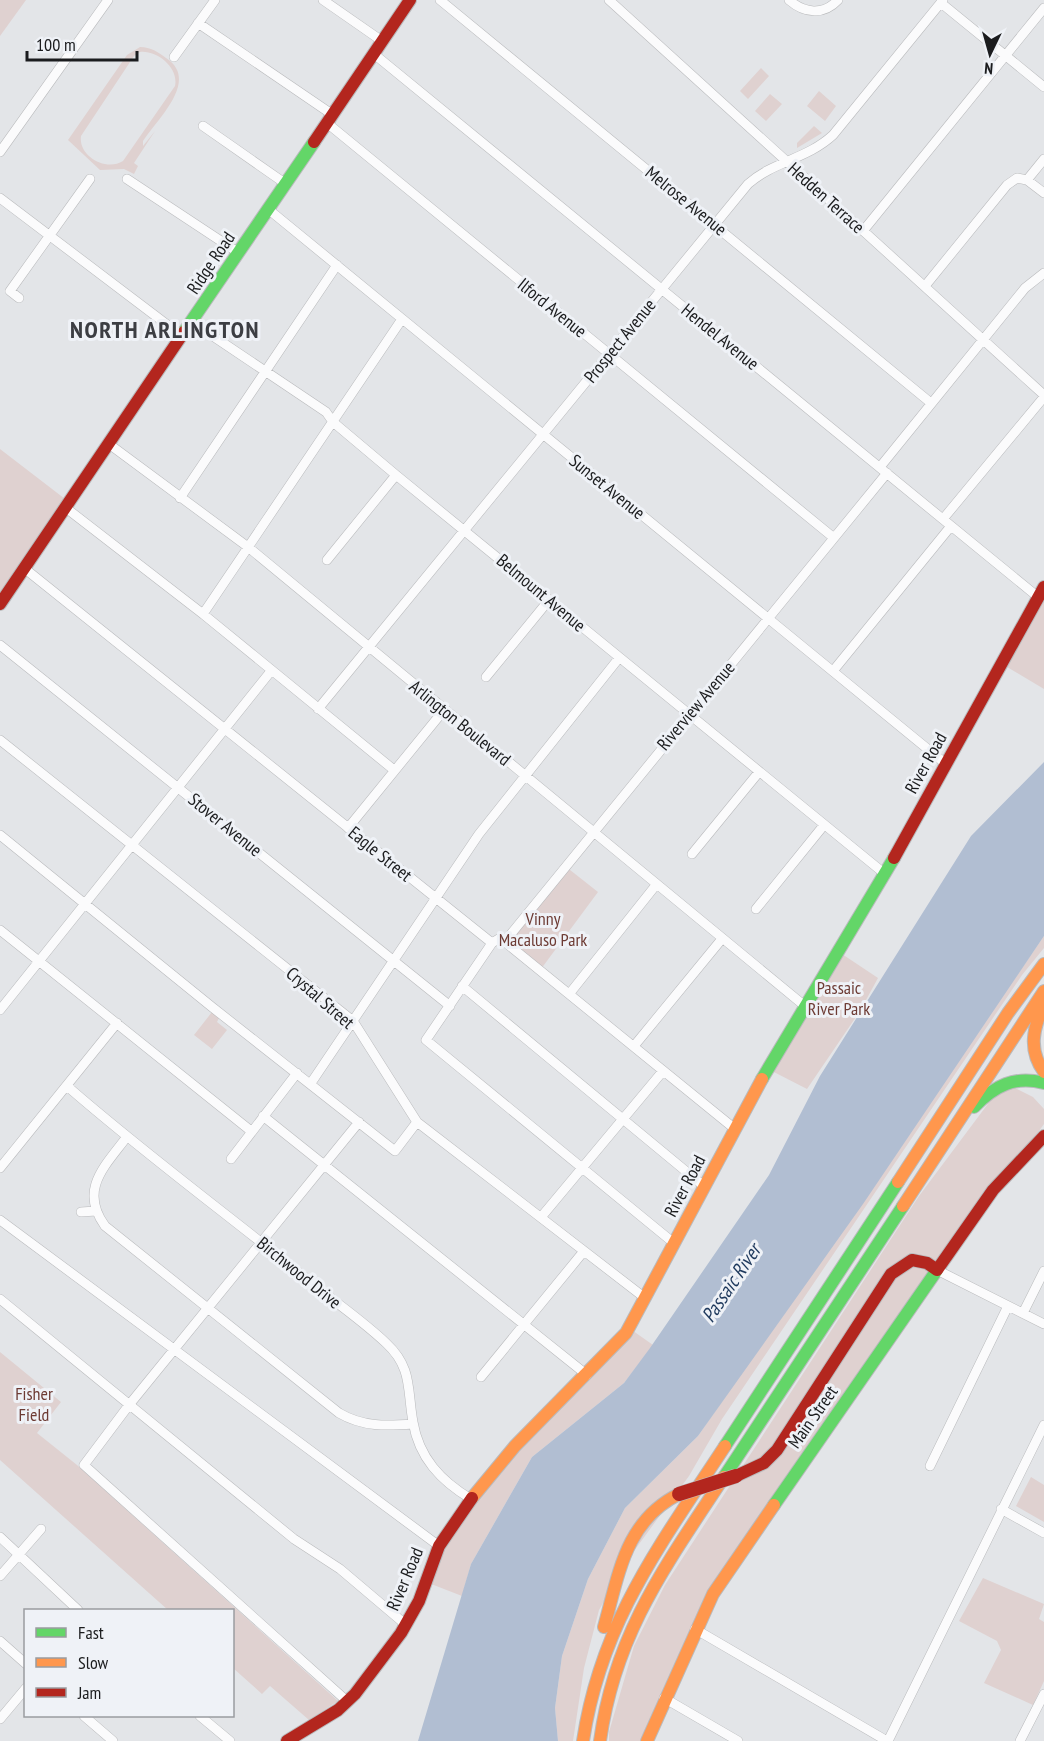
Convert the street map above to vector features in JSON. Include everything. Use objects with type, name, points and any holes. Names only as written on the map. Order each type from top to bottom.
[{"type":"main road","name":"Ridge Road","points":[[0,604],[410,0]]},
{"type":"main road","name":"River Road","points":[[286,1741],[348,1702],[405,1624],[418,1600],[439,1546],[471,1499],[515,1446],[616,1346],[675,1244],[735,1129],[885,874],[1041,592]]},
{"type":"main road","points":[[583,1741],[592,1692],[604,1654],[618,1616],[637,1581],[995,1033],[1044,964]]},
{"type":"main road","points":[[600,1741],[608,1696],[618,1659],[651,1588],[1044,991]]},
{"type":"main road","points":[[1044,1005],[1036,1024],[1033,1042],[1035,1058],[1044,1072]]},
{"type":"main road","points":[[884,1232],[982,1099],[998,1086],[1016,1079],[1026,1078],[1044,1083]]},
{"type":"main road","name":"Main Street","points":[[647,1741],[695,1629],[728,1570],[993,1190],[1044,1136]]},
{"type":"main road","points":[[583,1741],[588,1678],[633,1534],[648,1511],[679,1494],[736,1476],[764,1463],[777,1450],[891,1274],[912,1260],[920,1260],[937,1270]]},
{"type":"street","points":[[0,152],[108,0]]},
{"type":"street","points":[[174,57],[215,0]]},
{"type":"street","points":[[323,0],[382,41]]},
{"type":"street","name":"Melrose Avenue","points":[[440,0],[932,403]]},
{"type":"street","name":"Hedden Terrace","points":[[609,0],[1044,396]]},
{"type":"street","points":[[789,0],[800,8],[814,12],[829,8],[838,0]]},
{"type":"street","points":[[942,1],[1044,87]]},
{"type":"street","name":"Prospect Avenue","points":[[318,709],[714,225],[761,173],[810,153],[833,135],[942,1]]},
{"type":"street","points":[[863,231],[1044,8]]},
{"type":"street","name":"Ilford Avenue","points":[[198,24],[330,119],[609,354],[834,538]]},
{"type":"street","name":"Hendel Avenue","points":[[374,54],[951,526],[1041,592]]},
{"type":"street","points":[[203,126],[286,184]]},
{"type":"street","points":[[1027,180],[1044,159]]},
{"type":"street","points":[[925,286],[1007,185],[1017,178],[1027,180],[1044,194]]},
{"type":"street","points":[[19,298],[10,291],[90,179]]},
{"type":"street","points":[[127,179],[238,253]]},
{"type":"street","points":[[0,198],[182,336]]},
{"type":"street","name":"Sunset Avenue","points":[[268,209],[946,764]]},
{"type":"street","points":[[180,498],[337,265]]},
{"type":"street","name":"Riverview Avenue","points":[[506,940],[834,538],[932,403],[982,340],[1024,288],[1044,273]]},
{"type":"street","points":[[203,614],[402,319]]},
{"type":"street","name":"Belmount Avenue","points":[[192,322],[326,412],[333,422],[396,475],[885,874]]},
{"type":"street","points":[[943,519],[1044,396]]},
{"type":"street","name":"Arlington Boulevard","points":[[109,444],[248,547],[721,940],[806,1007]]},
{"type":"street","points":[[327,560],[396,475]]},
{"type":"street","points":[[66,508],[203,614],[394,770]]},
{"type":"street","points":[[833,671],[951,526]]},
{"type":"street","name":"Eagle Street","points":[[24,568],[492,943]]},
{"type":"street","points":[[486,677],[549,600]]},
{"type":"street","name":"Stover Avenue","points":[[0,645],[450,1006]]},
{"type":"street","points":[[311,1083],[479,834],[619,658]]},
{"type":"street","points":[[0,1010],[271,670]]},
{"type":"street","points":[[348,828],[444,710]]},
{"type":"street","name":"Crystal Street","points":[[0,740],[353,1021],[417,1122],[542,1216],[645,1298]]},
{"type":"street","points":[[692,854],[759,772]]},
{"type":"street","points":[[756,909],[824,825]]},
{"type":"street","points":[[0,835],[395,1151],[417,1122]]},
{"type":"street","points":[[570,993],[656,885]]},
{"type":"street","points":[[0,930],[251,1131]]},
{"type":"street","points":[[675,1244],[426,1040],[495,938],[506,940],[735,1129]]},
{"type":"street","points":[[634,1046],[721,940]]},
{"type":"street","points":[[462,986],[705,1187]]},
{"type":"street","points":[[0,1168],[117,1023]]},
{"type":"street","points":[[542,1216],[663,1071]]},
{"type":"street","points":[[231,1159],[297,1073]]},
{"type":"street","name":"Birchwood Drive","points":[[67,1086],[126,1138],[261,1242],[387,1344],[407,1374],[413,1424],[419,1444],[431,1466],[448,1485],[471,1499]]},
{"type":"street","points":[[263,1116],[587,1375]]},
{"type":"street","points":[[348,1702],[84,1465],[129,1405],[358,1122]]},
{"type":"street","points":[[126,1138],[96,1181],[93,1197],[96,1211],[112,1233],[348,1418],[375,1426],[413,1424]]},
{"type":"street","points":[[81,1212],[96,1211]]},
{"type":"street","points":[[0,1220],[439,1546]]},
{"type":"street","points":[[481,1377],[584,1251]]},
{"type":"street","points":[[937,1270],[1044,1324]]},
{"type":"street","points":[[1023,1313],[1044,1271]]},
{"type":"street","points":[[0,1299],[294,1539],[340,1569],[405,1624]]},
{"type":"street","points":[[930,1466],[1008,1306]]},
{"type":"street","points":[[695,1629],[888,1741],[1044,1425]]},
{"type":"street","points":[[1001,1509],[1044,1533]]},
{"type":"street","points":[[0,1576],[41,1529]]},
{"type":"street","points":[[0,1537],[76,1609]]},
{"type":"street","points":[[0,1641],[24,1662]]},
{"type":"street","points":[[0,1719],[24,1690]]},
{"type":"street","points":[[1020,1741],[1044,1694]]},
{"type":"street","points":[[664,1698],[738,1741]]},
{"type":"street","points":[[85,1717],[113,1741]]},
{"type":"street","points":[[201,1717],[230,1741]]},
{"type":"green space","points":[[0,0],[26,0],[0,36]]},
{"type":"green space","points":[[140,47],[151,49],[175,67],[179,77],[178,88],[173,99],[143,141],[143,146],[155,131],[134,163],[138,166],[134,174],[124,169],[100,170],[68,140],[127,55]],"holes":[[[140,52],[160,57],[170,67],[174,73],[175,86],[123,161],[109,165],[94,160],[84,150],[81,136],[134,56]]]},
{"type":"green space","points":[[761,68],[769,76],[748,99],[740,91]]},
{"type":"green space","points":[[819,91],[836,106],[825,121],[807,106]]},
{"type":"green space","points":[[770,94],[782,104],[766,121],[755,111]]},
{"type":"green space","points":[[814,126],[822,133],[797,148],[797,143]]},
{"type":"green space","points":[[0,449],[69,502],[0,604]]},
{"type":"green space","points":[[1044,587],[1044,689],[1002,664]]},
{"type":"green space","name":"Vinny Macaluso Park","points":[[565,866],[598,892],[541,969],[506,940]]},
{"type":"green space","points":[[1044,936],[1044,948],[1022,975],[722,1419],[689,1476],[631,1555],[599,1610],[584,1668],[573,1741],[558,1741],[555,1708],[562,1656],[588,1579],[625,1508],[698,1436]]},
{"type":"green space","name":"Passaic River Park","points":[[839,952],[878,978],[860,1011],[807,1089],[768,1069]]},
{"type":"green space","points":[[212,1012],[219,1018],[217,1022],[227,1030],[212,1049],[194,1035]]},
{"type":"green space","points":[[1015,1088],[1033,1097],[1044,1109],[1044,1124],[711,1590],[646,1735],[655,1741],[609,1741],[609,1732],[634,1646],[665,1585],[919,1196],[996,1093]]},
{"type":"green space","points":[[629,1328],[653,1345],[624,1383],[532,1457],[471,1564],[462,1596],[426,1582],[471,1499]]},
{"type":"green space","name":"Fisher Field","points":[[0,1352],[61,1402],[37,1433],[77,1465],[338,1701],[309,1720],[270,1686],[262,1694],[234,1669],[234,1609],[167,1609],[0,1460]]},
{"type":"green space","points":[[1031,1477],[1044,1485],[1044,1522],[1016,1506]]},
{"type":"green space","points":[[983,1578],[1044,1604],[1039,1619],[1044,1622],[1044,1681],[1033,1705],[984,1683],[1001,1650],[997,1641],[959,1621]]},
{"type":"water","name":"Passaic River","points":[[1044,762],[1044,936],[863,1204],[698,1436],[625,1508],[588,1579],[562,1656],[555,1708],[558,1741],[418,1741],[471,1564],[532,1457],[624,1383],[650,1348],[769,1175],[820,1076],[971,836]]},
{"type":"traffic: fast","points":[[184,332],[314,142]]},
{"type":"traffic: fast","points":[[762,1079],[894,858]]},
{"type":"traffic: fast","points":[[974,1107],[989,1093],[1006,1084],[1024,1080],[1044,1083]]},
{"type":"traffic: fast","points":[[725,1446],[898,1182]]},
{"type":"traffic: fast","points":[[724,1477],[903,1206]]},
{"type":"traffic: fast","points":[[774,1505],[937,1270]]},
{"type":"traffic: slow","points":[[898,1182],[1008,1013],[1044,964]]},
{"type":"traffic: slow","points":[[903,1206],[1044,991]]},
{"type":"traffic: slow","points":[[1044,1005],[1037,1022],[1034,1039],[1036,1055],[1044,1072]]},
{"type":"traffic: slow","points":[[472,1498],[515,1446],[626,1333],[762,1079]]},
{"type":"traffic: slow","points":[[583,1741],[592,1698],[604,1658],[619,1621],[657,1551],[725,1446]]},
{"type":"traffic: slow","points":[[600,1741],[607,1702],[631,1633],[663,1571],[724,1477]]},
{"type":"traffic: slow","points":[[604,1627],[620,1569],[635,1534],[661,1505],[679,1494]]},
{"type":"traffic: slow","points":[[647,1741],[713,1594],[774,1505]]},
{"type":"traffic: jam","points":[[314,142],[410,0]]},
{"type":"traffic: jam","points":[[0,604],[184,332]]},
{"type":"traffic: jam","points":[[894,858],[1044,587]]},
{"type":"traffic: jam","points":[[937,1270],[993,1190],[1044,1136]]},
{"type":"traffic: jam","points":[[736,1476],[764,1463],[777,1450],[891,1274],[912,1260],[927,1263],[937,1270]]},
{"type":"traffic: jam","points":[[679,1494],[736,1476]]},
{"type":"traffic: jam","points":[[287,1741],[338,1710],[355,1694],[401,1633],[419,1601],[439,1546],[472,1498]]},
{"type":"district","name":"NORTH ARLINGTON","points":[[165,330]]}]
